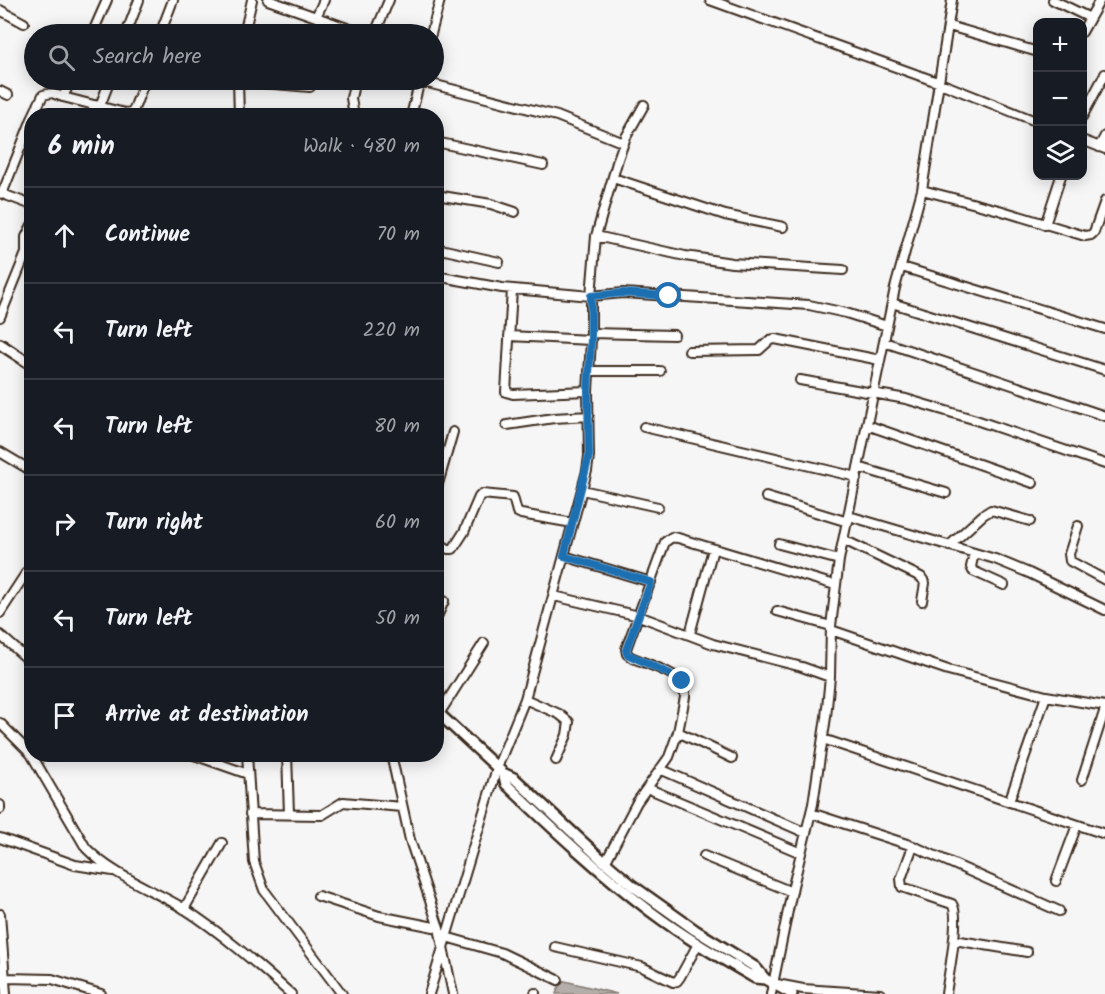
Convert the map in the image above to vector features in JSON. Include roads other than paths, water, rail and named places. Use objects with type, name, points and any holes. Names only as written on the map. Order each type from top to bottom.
[{"type":"street","points":[[96,24],[107,0]]},
{"type":"street","points":[[130,24],[140,0]]},
{"type":"street","points":[[164,24],[173,0]]},
{"type":"street","points":[[246,24],[252,0]]},
{"type":"street","points":[[268,0],[336,24]]},
{"type":"street","points":[[316,17],[324,0]]},
{"type":"street","points":[[379,24],[389,0]]},
{"type":"street","points":[[434,24],[440,0]]},
{"type":"street","points":[[710,0],[1033,118]]},
{"type":"street","points":[[771,994],[769,981],[811,813],[823,739],[830,677],[831,628],[839,560],[892,303],[922,190],[952,0]]},
{"type":"street","points":[[1053,0],[1090,18]]},
{"type":"street","points":[[1087,24],[1100,0]]},
{"type":"street","points":[[0,10],[24,23]]},
{"type":"street","points":[[949,26],[1033,51]]},
{"type":"street","points":[[1087,109],[1105,74]]},
{"type":"street","points":[[444,86],[557,116],[624,143]]},
{"type":"street","points":[[63,97],[66,90]]},
{"type":"street","points":[[97,106],[105,90]]},
{"type":"street","points":[[134,108],[141,90]]},
{"type":"street","points":[[238,90],[239,108]]},
{"type":"street","points":[[353,90],[353,108]]},
{"type":"street","points":[[413,108],[418,90]]},
{"type":"street","points":[[36,108],[43,95],[52,93],[105,108]]},
{"type":"street","points":[[429,994],[525,699],[582,490],[589,456],[588,391],[591,296],[597,236],[624,143],[644,105]]},
{"type":"street","points":[[1087,142],[1102,148],[1105,136]]},
{"type":"street","points":[[24,137],[1,193],[24,202]]},
{"type":"street","points":[[444,144],[543,165]]},
{"type":"street","points":[[613,178],[725,215],[783,227]]},
{"type":"street","points":[[1045,225],[1060,180]]},
{"type":"street","points":[[922,190],[999,210],[1078,235],[1091,235],[1098,224],[1105,201]]},
{"type":"street","points":[[444,196],[491,204],[515,212]]},
{"type":"street","points":[[597,236],[685,256],[732,263],[843,270]]},
{"type":"street","points":[[444,250],[499,262]]},
{"type":"street","points":[[0,317],[24,266]]},
{"type":"street","points":[[902,267],[1105,329]]},
{"type":"street","points":[[444,277],[512,289],[591,296],[623,293],[809,305],[846,313],[887,326]]},
{"type":"street","points":[[512,289],[506,387],[508,394],[588,391]]},
{"type":"street","points":[[892,303],[1105,370]]},
{"type":"street","points":[[509,336],[674,335]]},
{"type":"street","points":[[688,351],[759,350],[770,340],[775,339],[880,360]]},
{"type":"street","points":[[884,342],[1105,416]]},
{"type":"street","points":[[0,344],[24,360]]},
{"type":"street","points":[[589,371],[660,371]]},
{"type":"street","points":[[800,380],[906,399],[1105,464]]},
{"type":"street","points":[[507,425],[554,418],[589,416]]},
{"type":"street","points":[[867,425],[1033,483]]},
{"type":"street","points":[[644,427],[857,477]]},
{"type":"street","points":[[444,463],[453,432]]},
{"type":"street","points":[[0,452],[24,466]]},
{"type":"street","points":[[858,467],[946,493]]},
{"type":"street","points":[[582,490],[658,507]]},
{"type":"street","points":[[444,546],[453,549],[464,532],[479,496],[482,494],[513,497],[517,512],[521,514],[573,523]]},
{"type":"street","points":[[766,496],[974,553],[1029,573],[1105,610]]},
{"type":"street","points":[[950,546],[983,515],[992,510],[1030,521]]},
{"type":"street","points":[[1078,526],[1069,554],[1070,561],[1105,580]]},
{"type":"street","points":[[605,862],[637,802],[669,757],[678,732],[685,697],[685,684],[670,674],[627,654],[626,650],[668,538],[678,538],[835,585]]},
{"type":"street","points":[[844,540],[897,564],[921,578],[925,583],[922,601]]},
{"type":"street","points":[[779,544],[839,560]]},
{"type":"street","points":[[690,634],[713,549]]},
{"type":"street","points":[[974,553],[972,571],[1004,585]]},
{"type":"street","points":[[564,556],[651,582]]},
{"type":"street","points":[[0,613],[24,576]]},
{"type":"street","points":[[554,596],[639,616],[713,644],[802,667],[830,677]]},
{"type":"street","points":[[777,611],[948,670],[1046,696],[1105,708],[1082,780]]},
{"type":"street","points":[[0,635],[24,656]]},
{"type":"street","points":[[444,704],[484,643]]},
{"type":"street","points":[[1009,802],[1046,696]]},
{"type":"street","points":[[525,699],[559,714],[569,722],[567,735],[556,760]]},
{"type":"street","points":[[444,719],[500,771],[514,778],[633,886],[694,930],[756,967],[769,981],[792,994]]},
{"type":"street","points":[[0,723],[24,747]]},
{"type":"street","points":[[678,732],[732,758]]},
{"type":"street","points":[[823,739],[1105,834]]},
{"type":"street","points":[[214,762],[248,774]]},
{"type":"street","points":[[247,762],[254,862],[264,890],[342,994]]},
{"type":"street","points":[[287,762],[290,814]]},
{"type":"street","points":[[393,762],[410,840],[444,946],[453,994]]},
{"type":"street","points":[[37,764],[86,848],[98,861],[184,909],[243,951],[291,994]]},
{"type":"street","points":[[660,769],[806,833]]},
{"type":"street","points":[[500,771],[506,784],[597,869],[652,913],[755,978],[804,989],[880,994]]},
{"type":"street","points":[[647,788],[801,853]]},
{"type":"street","points":[[250,814],[322,815],[344,802],[402,807]]},
{"type":"street","points":[[811,813],[914,846],[1059,911]]},
{"type":"street","points":[[1056,881],[1077,825]]},
{"type":"street","points":[[0,838],[75,865],[118,872]]},
{"type":"street","points":[[184,909],[222,843]]},
{"type":"street","points":[[914,846],[901,879],[902,887],[954,906],[954,940],[946,994]]},
{"type":"street","points":[[704,856],[792,892]]},
{"type":"street","points":[[318,896],[379,916],[439,928]]},
{"type":"street","points":[[0,914],[6,994]]},
{"type":"street","points":[[446,937],[502,953],[558,980]]},
{"type":"street","points":[[954,940],[1027,951]]},
{"type":"street","points":[[555,947],[642,967],[673,982],[680,977],[698,944]]},
{"type":"street","points":[[5,978],[52,979],[100,994]]}]
